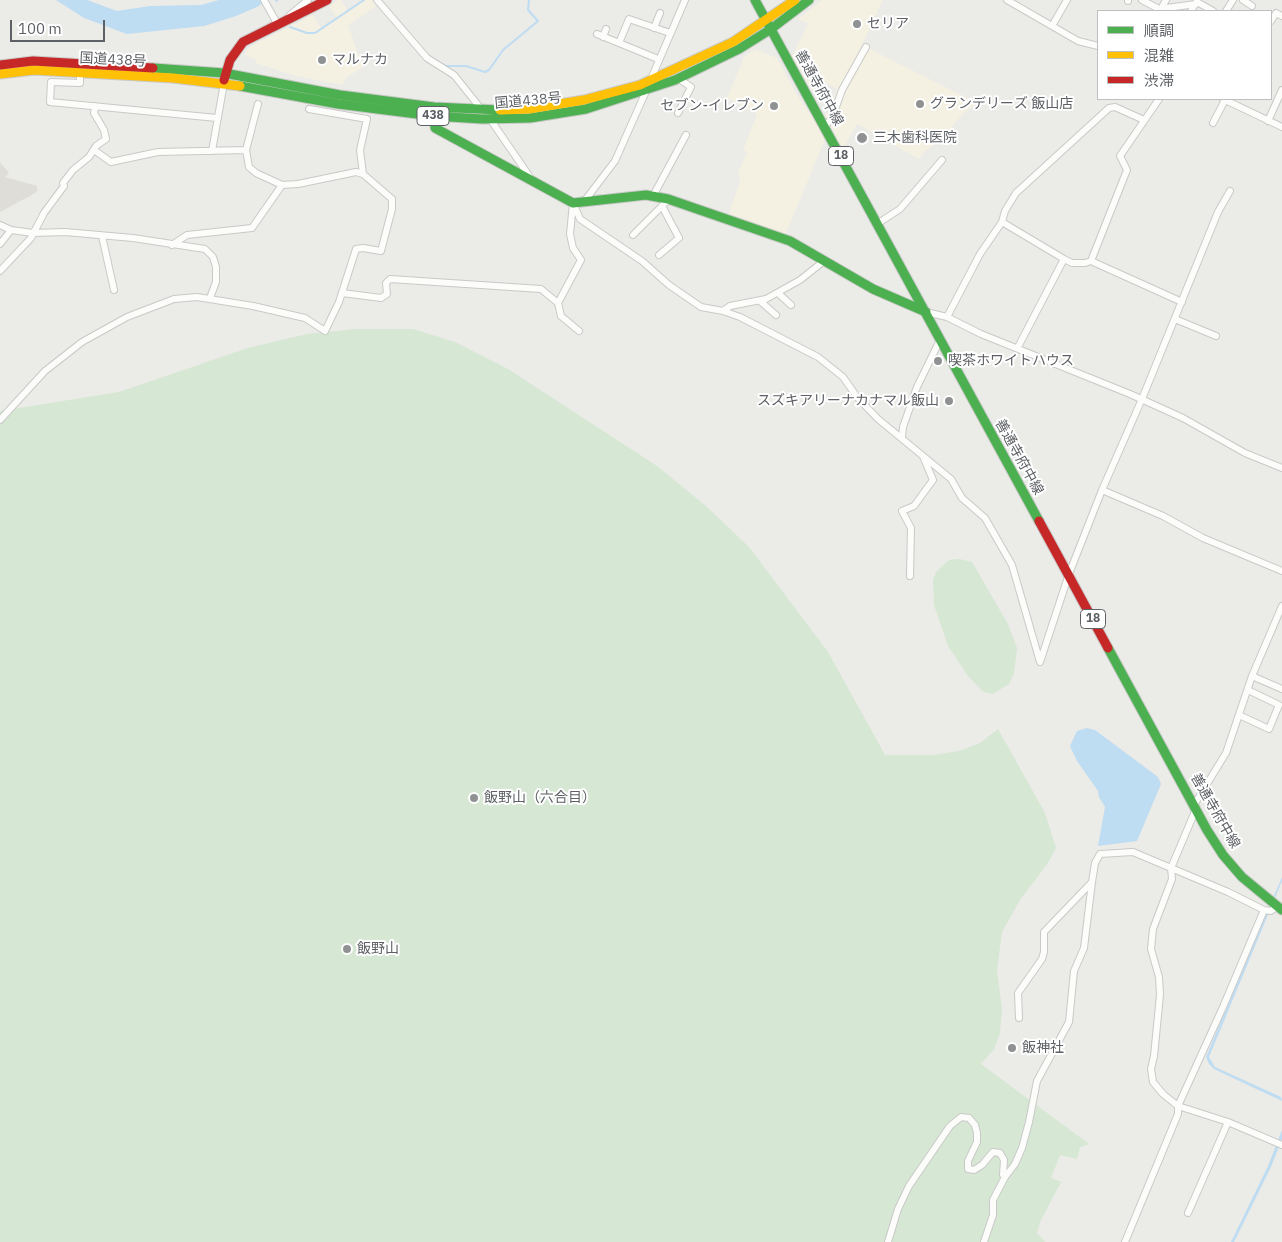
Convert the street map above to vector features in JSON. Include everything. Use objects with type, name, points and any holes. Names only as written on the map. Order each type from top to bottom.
[{"type":"main road","points":[[224,83],[224,73],[237,47],[243,42],[328,0]]},
{"type":"main road","name":"善通寺府中線","points":[[755,0],[1216,844],[1233,867],[1279,908]]},
{"type":"main road","name":"国道438号","points":[[434,112],[529,108],[616,93],[651,81],[733,42],[795,0]]},
{"type":"main road","name":"国道438号","points":[[0,74],[34,70],[224,83],[338,104],[490,119],[530,118],[586,109],[679,79],[739,49],[771,29],[809,0]]},
{"type":"main road","name":"国道438号","points":[[0,65],[42,62],[224,73],[338,104]]},
{"type":"main road","points":[[434,112],[435,128],[534,184],[573,203],[627,197],[653,196],[670,199],[776,235],[824,260],[873,289],[926,312]]},
{"type":"street","points":[[264,0],[278,26],[308,0]]},
{"type":"street","points":[[378,0],[427,58],[454,75],[482,110]]},
{"type":"street","points":[[584,203],[615,160],[685,0]]},
{"type":"street","points":[[1007,0],[1078,41],[1097,46]]},
{"type":"street","points":[[1052,26],[1067,0]]},
{"type":"street","points":[[1142,0],[1161,9],[1197,2],[1211,10]]},
{"type":"street","points":[[1161,9],[1166,0]]},
{"type":"street","points":[[1242,0],[1252,6]]},
{"type":"street","points":[[654,28],[660,13]]},
{"type":"street","points":[[1272,19],[1276,13],[1282,16]]},
{"type":"street","points":[[619,43],[629,19],[670,33]]},
{"type":"street","points":[[606,29],[600,35],[658,59]]},
{"type":"street","points":[[824,126],[832,118],[842,90],[866,47]]},
{"type":"street","points":[[80,72],[80,83],[51,82],[50,102],[218,118]]},
{"type":"street","points":[[678,114],[691,87],[679,79]]},
{"type":"street","points":[[212,152],[224,83]]},
{"type":"street","points":[[1268,121],[1282,90]]},
{"type":"street","points":[[1002,222],[1072,263],[1085,264],[1091,261],[1127,170],[1120,156],[1144,120],[1149,117],[1158,100]]},
{"type":"street","points":[[1213,123],[1224,100]]},
{"type":"street","points":[[1226,100],[1282,127]]},
{"type":"street","points":[[0,420],[44,371],[82,342],[127,317],[174,299],[210,298],[298,316],[325,330],[342,293],[356,249],[363,248],[381,251],[392,209],[392,199],[363,174],[356,172],[298,184],[282,185],[249,167],[246,150],[258,104]]},
{"type":"street","points":[[309,109],[338,104],[367,119],[360,150],[363,174]]},
{"type":"street","points":[[0,271],[21,250],[44,213],[64,186],[63,182],[106,139],[104,130],[94,113],[95,106]]},
{"type":"street","points":[[947,317],[980,254],[1002,222],[1005,210],[1016,193],[1109,108],[1115,107],[1144,120]]},
{"type":"street","points":[[490,119],[534,184]]},
{"type":"street","points":[[653,196],[686,135]]},
{"type":"street","points":[[94,150],[111,162],[158,152],[246,150]]},
{"type":"street","points":[[877,224],[900,209],[942,160]]},
{"type":"street","points":[[172,245],[187,234],[252,228],[282,185]]},
{"type":"street","points":[[573,203],[580,219],[642,261],[685,297],[701,307],[723,310],[740,317],[818,357],[843,377],[857,397],[878,420],[902,437],[951,479],[962,498],[985,518],[1012,565],[1040,662],[1069,574],[1102,490],[1142,399],[1218,212],[1230,192]]},
{"type":"street","points":[[633,234],[670,199]]},
{"type":"street","points":[[558,303],[581,260],[574,248],[570,234],[573,203]]},
{"type":"street","points":[[659,255],[679,238],[662,206]]},
{"type":"street","points":[[0,225],[11,230],[33,233],[64,232],[205,249],[213,257],[217,275],[210,298]]},
{"type":"street","points":[[0,244],[11,230]]},
{"type":"street","points":[[102,236],[114,290]]},
{"type":"street","points":[[1018,348],[1064,259]]},
{"type":"street","points":[[723,310],[730,306],[760,301],[778,293],[800,280],[824,260]]},
{"type":"street","points":[[1091,261],[1182,302]]},
{"type":"street","points":[[342,293],[381,298],[387,294],[386,283],[390,279],[541,289],[558,303],[561,316],[579,331]]},
{"type":"street","points":[[778,293],[791,305]]},
{"type":"street","points":[[760,301],[776,315]]},
{"type":"street","points":[[926,312],[947,317],[981,334],[1142,399],[1183,418],[1245,453],[1282,468]]},
{"type":"street","points":[[1175,319],[1216,336]]},
{"type":"street","points":[[902,437],[903,427],[917,387],[941,339]]},
{"type":"street","points":[[910,576],[911,528],[902,511],[914,506],[933,480],[923,456]]},
{"type":"street","points":[[1102,490],[1163,516],[1203,538],[1282,571]]},
{"type":"street","points":[[1280,1144],[1228,1122],[1178,1106],[1163,1094],[1153,1082],[1151,1069],[1160,995],[1159,977],[1151,949],[1156,920],[1172,880],[1171,868],[1195,807],[1226,753],[1252,676],[1282,606]]},
{"type":"street","points":[[1252,676],[1282,688]]},
{"type":"street","points":[[1239,715],[1269,729],[1280,705],[1248,690]]},
{"type":"street","points":[[984,1242],[993,1215],[993,1200],[1005,1177],[1015,1164],[1022,1148],[1036,1081],[1069,1022],[1074,971],[1084,948],[1092,882],[1100,854],[1134,852],[1264,910],[1271,911],[1279,908]]},
{"type":"street","points":[[1019,1018],[1018,993],[1042,959],[1044,932],[1092,882]]},
{"type":"street","points":[[1125,1242],[1178,1114],[1178,1106],[1223,1008],[1264,910]]},
{"type":"street","points":[[888,1242],[898,1208],[909,1186],[950,1126],[961,1117],[969,1118],[975,1125],[977,1133],[977,1142],[968,1161],[968,1169],[974,1170],[982,1165],[993,1152],[1000,1153],[1005,1164],[1001,1172],[1005,1177]]},
{"type":"street","points":[[1188,1213],[1228,1122]]},
{"type":"shaded area","points":[[341,0],[347,10],[337,18],[329,6]]},
{"type":"shaded area","points":[[365,0],[376,0],[378,5],[348,25],[363,67],[346,78],[342,85],[296,76],[255,63],[257,60],[245,55],[246,50],[255,44],[313,15],[322,30]]},
{"type":"shaded area","points":[[822,0],[883,0],[862,45],[977,103],[963,114],[939,141],[924,152],[919,159],[857,124],[843,149],[825,116],[837,89],[818,79],[812,91],[792,56],[808,24],[798,19]]},
{"type":"shaded area","points":[[755,49],[777,58],[797,95],[826,137],[785,236],[728,216],[740,181],[738,173],[747,152],[743,150],[757,114],[727,98],[744,57]]},
{"type":"shaded area","points":[[0,162],[9,173],[5,177],[37,186],[37,192],[0,212]]},
{"type":"green space","points":[[355,329],[413,329],[455,342],[508,369],[657,466],[706,506],[749,547],[828,652],[885,755],[934,755],[959,751],[980,743],[998,729],[1045,813],[1056,848],[1048,863],[1020,900],[1002,932],[997,970],[1002,1009],[1000,1033],[994,1049],[981,1064],[1089,1144],[1080,1147],[1077,1159],[1060,1155],[1051,1178],[1061,1182],[1040,1222],[1037,1233],[1045,1242],[0,1242],[0,411],[119,392],[248,348],[307,334]]},
{"type":"green space","points":[[959,559],[972,562],[1008,624],[1017,648],[1014,673],[1009,684],[992,694],[982,691],[968,676],[948,646],[934,605],[933,580],[936,572],[949,560]]},
{"type":"water","points":[[56,0],[87,0],[117,11],[150,6],[201,5],[219,0],[266,0],[259,6],[236,16],[204,26],[127,34],[84,18]]},
{"type":"water","points":[[1087,728],[1095,730],[1158,777],[1161,784],[1137,841],[1098,846],[1105,807],[1098,791],[1077,761],[1070,746],[1077,731]]},
{"type":"water","points":[[1282,877],[1282,881],[1209,1057],[1215,1067],[1281,1097],[1282,1101],[1214,1069],[1206,1057]]},
{"type":"water","points":[[1282,1130],[1282,1139],[1271,1167],[1234,1242],[1231,1242],[1268,1166]]},
{"type":"waterway","points":[[290,27],[307,33],[315,33],[364,0]]},
{"type":"waterway","points":[[436,60],[446,66],[466,66],[485,72],[489,70],[503,50],[538,21],[528,10],[529,0]]},
{"type":"traffic: fast","points":[[755,0],[1039,521]]},
{"type":"traffic: fast","points":[[240,86],[338,104],[433,116],[482,119],[530,118],[586,109],[675,80],[739,49],[771,29],[809,0]]},
{"type":"traffic: fast","points":[[153,68],[224,73],[340,95],[434,107],[500,110]]},
{"type":"traffic: fast","points":[[434,110],[435,128],[573,203],[646,195],[668,199],[790,241],[873,289],[926,312]]},
{"type":"traffic: fast","points":[[1108,648],[1207,830],[1223,855],[1242,877],[1282,910]]},
{"type":"traffic: slow","points":[[500,110],[529,109],[584,100],[640,85],[733,42],[795,0]]},
{"type":"traffic: slow","points":[[0,74],[34,70],[173,78],[240,86]]},
{"type":"traffic: jam","points":[[224,80],[230,60],[243,42],[327,0]]},
{"type":"traffic: jam","points":[[0,65],[33,61],[153,68]]},
{"type":"traffic: jam","points":[[1039,521],[1108,648]]},
{"type":"place","name":"セリア","points":[[857,24]]},
{"type":"place","name":"マルナカ","points":[[322,60]]},
{"type":"place","name":"グランデリーズ 飯山店","points":[[920,104]]},
{"type":"place","name":"セブン-イレブン","points":[[774,106]]},
{"type":"place","name":"三木歯科医院","points":[[862,138]]},
{"type":"place","name":"喫茶ホワイトハウス","points":[[938,361]]},
{"type":"place","name":"スズキアリーナカナマル飯山","points":[[949,401]]},
{"type":"place","name":"飯野山（六合目）","points":[[474,798]]},
{"type":"place","name":"飯野山","points":[[347,949]]},
{"type":"place","name":"飯神社","points":[[1012,1048]]}]
